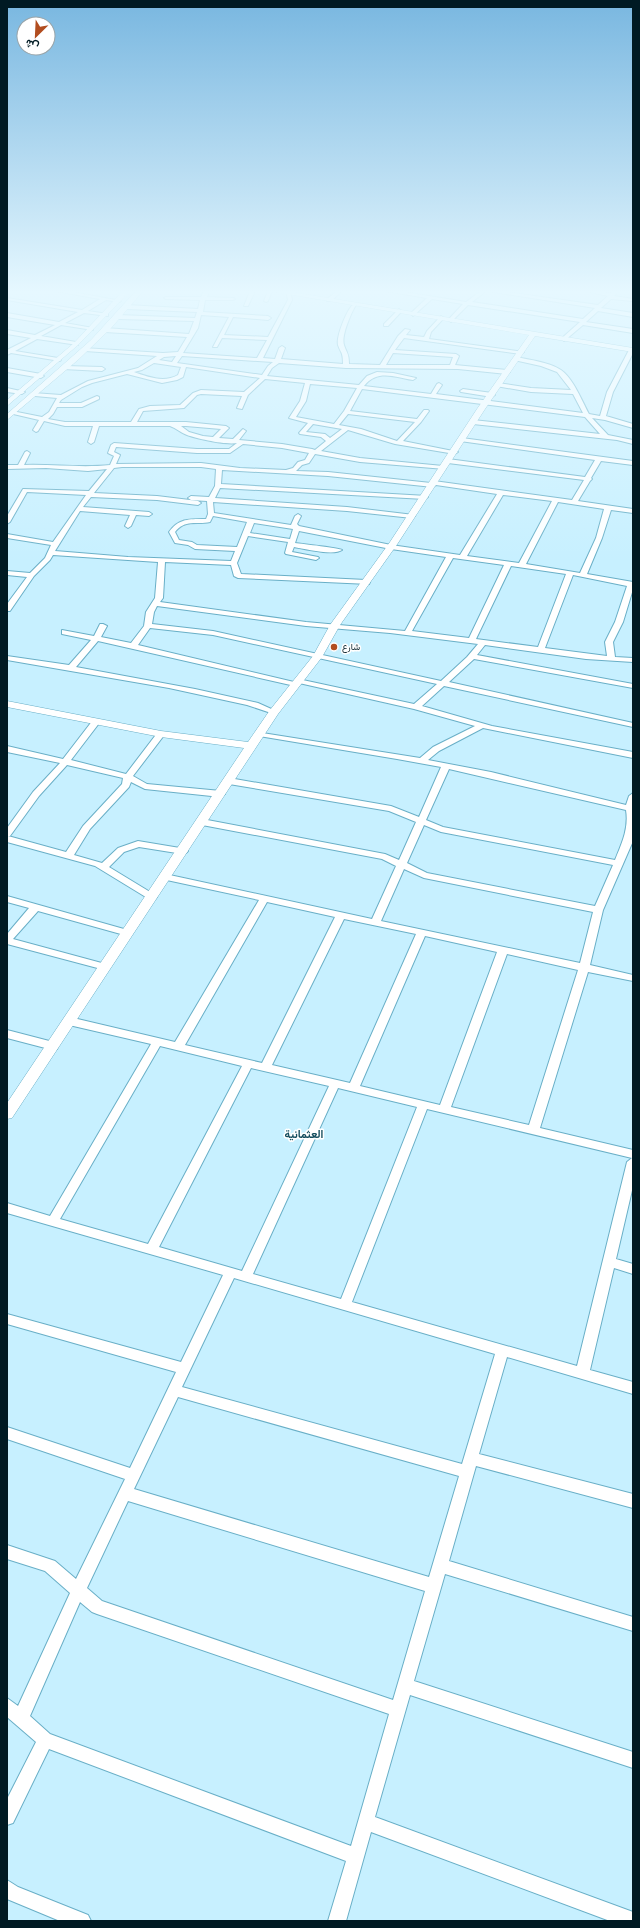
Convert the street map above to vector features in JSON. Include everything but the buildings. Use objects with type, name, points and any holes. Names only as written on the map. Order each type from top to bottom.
[{"type":"street","points":[[7,404],[35,381]]},
{"type":"street","points":[[10,416],[50,381]]},
{"type":"street","points":[[36,430],[43,419],[51,413],[55,405],[62,397],[94,381]]},
{"type":"street","points":[[240,408],[245,394],[256,386],[260,381]]},
{"type":"street","points":[[299,381],[360,387],[432,397],[488,399],[603,418],[633,426]]},
{"type":"street","points":[[335,426],[346,412],[360,387],[366,381]]},
{"type":"street","points":[[7,1114],[230,781],[259,734],[296,682],[317,657],[335,625],[425,497],[501,381]]},
{"type":"street","points":[[567,381],[575,392],[587,416],[606,437]]},
{"type":"street","points":[[603,418],[610,392],[616,381]]},
{"type":"street","points":[[308,382],[303,401],[292,418],[347,428],[398,442],[455,452]]},
{"type":"street","points":[[498,385],[531,390],[575,392]]},
{"type":"street","points":[[432,397],[439,386]]},
{"type":"street","points":[[7,390],[22,392]]},
{"type":"street","points":[[463,391],[488,399]]},
{"type":"street","points":[[133,424],[142,410],[150,408],[182,407],[195,394],[200,392],[245,394]]},
{"type":"street","points":[[35,394],[62,397]]},
{"type":"street","points":[[55,405],[82,405],[97,398]]},
{"type":"street","points":[[398,442],[419,421],[426,411]]},
{"type":"street","points":[[346,412],[419,421]]},
{"type":"street","points":[[10,416],[43,419],[64,424],[171,424],[226,428],[215,439]]},
{"type":"street","points":[[312,421],[302,433],[323,435],[329,440]]},
{"type":"street","points":[[473,422],[631,440],[633,442]]},
{"type":"street","points":[[91,442],[97,424]]},
{"type":"street","points":[[171,424],[197,437],[282,446],[314,451],[347,459],[446,464],[589,479]]},
{"type":"street","points":[[287,472],[295,469],[300,463],[307,462],[314,451],[347,428]]},
{"type":"street","points":[[7,609],[32,575],[44,563],[78,509],[112,466],[117,455],[111,453],[114,445],[230,451],[238,442],[244,431]]},
{"type":"street","points":[[462,440],[633,463]]},
{"type":"street","points":[[206,466],[209,451]]},
{"type":"street","points":[[20,466],[27,452]]},
{"type":"street","points":[[574,503],[589,479],[599,458]]},
{"type":"street","points":[[7,467],[20,466],[88,469],[112,466],[206,466],[352,476],[433,484],[633,511]]},
{"type":"street","points":[[219,468],[218,486],[211,501],[211,514],[208,521],[186,521],[178,523],[172,532],[177,542],[190,543],[195,547],[240,549]]},
{"type":"street","points":[[218,486],[425,497]]},
{"type":"street","points":[[7,522],[25,490],[347,509],[412,516]]},
{"type":"street","points":[[463,556],[501,493]]},
{"type":"street","points":[[191,498],[211,501],[218,505]]},
{"type":"street","points":[[522,565],[556,501]]},
{"type":"street","points":[[583,575],[599,538],[608,508]]},
{"type":"street","points":[[78,509],[149,514]]},
{"type":"street","points":[[128,526],[134,513]]},
{"type":"street","points":[[211,514],[297,528],[391,546],[522,565],[632,584],[619,622],[609,642],[611,658]]},
{"type":"street","points":[[298,516],[294,524],[297,528],[288,553],[316,558]]},
{"type":"street","points":[[251,521],[234,563],[238,576],[366,582]]},
{"type":"street","points":[[246,534],[292,542],[317,549],[340,550]]},
{"type":"street","points":[[7,536],[55,544]]},
{"type":"street","points":[[51,553],[162,561],[234,563]]},
{"type":"street","points":[[407,633],[451,555]]},
{"type":"street","points":[[133,646],[148,626],[150,612],[159,598],[162,561]]},
{"type":"street","points":[[471,641],[509,563]]},
{"type":"street","points":[[7,573],[32,575]]},
{"type":"street","points":[[541,650],[550,622],[570,573]]},
{"type":"street","points":[[155,604],[306,624],[335,625],[483,642],[586,657],[633,660]]},
{"type":"street","points":[[71,668],[96,639],[103,626]]},
{"type":"street","points":[[148,626],[213,634],[633,725]]},
{"type":"street","points":[[65,632],[416,707],[482,726],[548,740],[633,755]]},
{"type":"street","points":[[416,707],[472,656],[483,642]]},
{"type":"street","points":[[472,656],[633,686]]},
{"type":"street","points":[[7,658],[190,689],[260,705],[274,712]]},
{"type":"street","points":[[7,704],[161,734],[251,746]]},
{"type":"street","points":[[7,834],[36,794],[65,762],[96,722]]},
{"type":"street","points":[[422,761],[436,749],[482,726]]},
{"type":"street","points":[[68,856],[86,828],[126,785],[128,777],[161,734]]},
{"type":"street","points":[[259,734],[422,761],[632,808]]},
{"type":"street","points":[[7,749],[128,777],[145,786],[221,794]]},
{"type":"street","points":[[375,923],[446,766]]},
{"type":"street","points":[[230,781],[391,809],[441,829],[620,863]]},
{"type":"street","points":[[533,1131],[584,968],[598,910],[620,863],[628,841],[632,820],[633,796]]},
{"type":"street","points":[[202,822],[385,857],[424,875],[598,910]]},
{"type":"street","points":[[7,839],[103,867],[133,887],[152,897]]},
{"type":"street","points":[[103,867],[121,850],[138,844],[183,851]]},
{"type":"street","points":[[165,877],[633,978]]},
{"type":"street","points":[[7,899],[128,933]]},
{"type":"street","points":[[178,1047],[264,899]]},
{"type":"street","points":[[35,908],[7,941],[105,967]]},
{"type":"street","points":[[265,1068],[341,915]]},
{"type":"street","points":[[353,1089],[422,933]]},
{"type":"street","points":[[444,1110],[503,950]]},
{"type":"street","points":[[69,1022],[633,1154]]},
{"type":"street","points":[[7,1034],[53,1046]]},
{"type":"street","points":[[53,1221],[157,1042]]},
{"type":"street","points":[[151,1250],[248,1064]]},
{"type":"street","points":[[245,1277],[335,1084]]},
{"type":"street","points":[[344,1306],[423,1105]]},
{"type":"street","points":[[582,1374],[633,1162]]},
{"type":"street","points":[[7,1208],[502,1352],[633,1388]]},
{"type":"street","points":[[609,1262],[633,1268]]},
{"type":"street","points":[[21,1718],[78,1591],[230,1273]]},
{"type":"street","points":[[7,1319],[184,1369]]},
{"type":"street","points":[[337,1921],[502,1352]]},
{"type":"street","points":[[174,1390],[467,1472]]},
{"type":"street","points":[[7,1433],[133,1475]]},
{"type":"street","points":[[471,1458],[633,1500]]},
{"type":"street","points":[[125,1493],[434,1586]]},
{"type":"street","points":[[7,1552],[50,1566],[97,1607],[398,1709]]},
{"type":"street","points":[[440,1565],[633,1624]]},
{"type":"street","points":[[405,1686],[633,1760]]},
{"type":"street","points":[[7,1706],[45,1740],[356,1856]]},
{"type":"street","points":[[7,1817],[45,1740]]},
{"type":"street","points":[[366,1822],[633,1921]]},
{"type":"street","points":[[7,1889],[12,1893],[82,1921]]},
{"type":"place","name":"شارع","points":[[334,647]]},
{"type":"district","name":"العثمانية","points":[[304,1134]]}]
